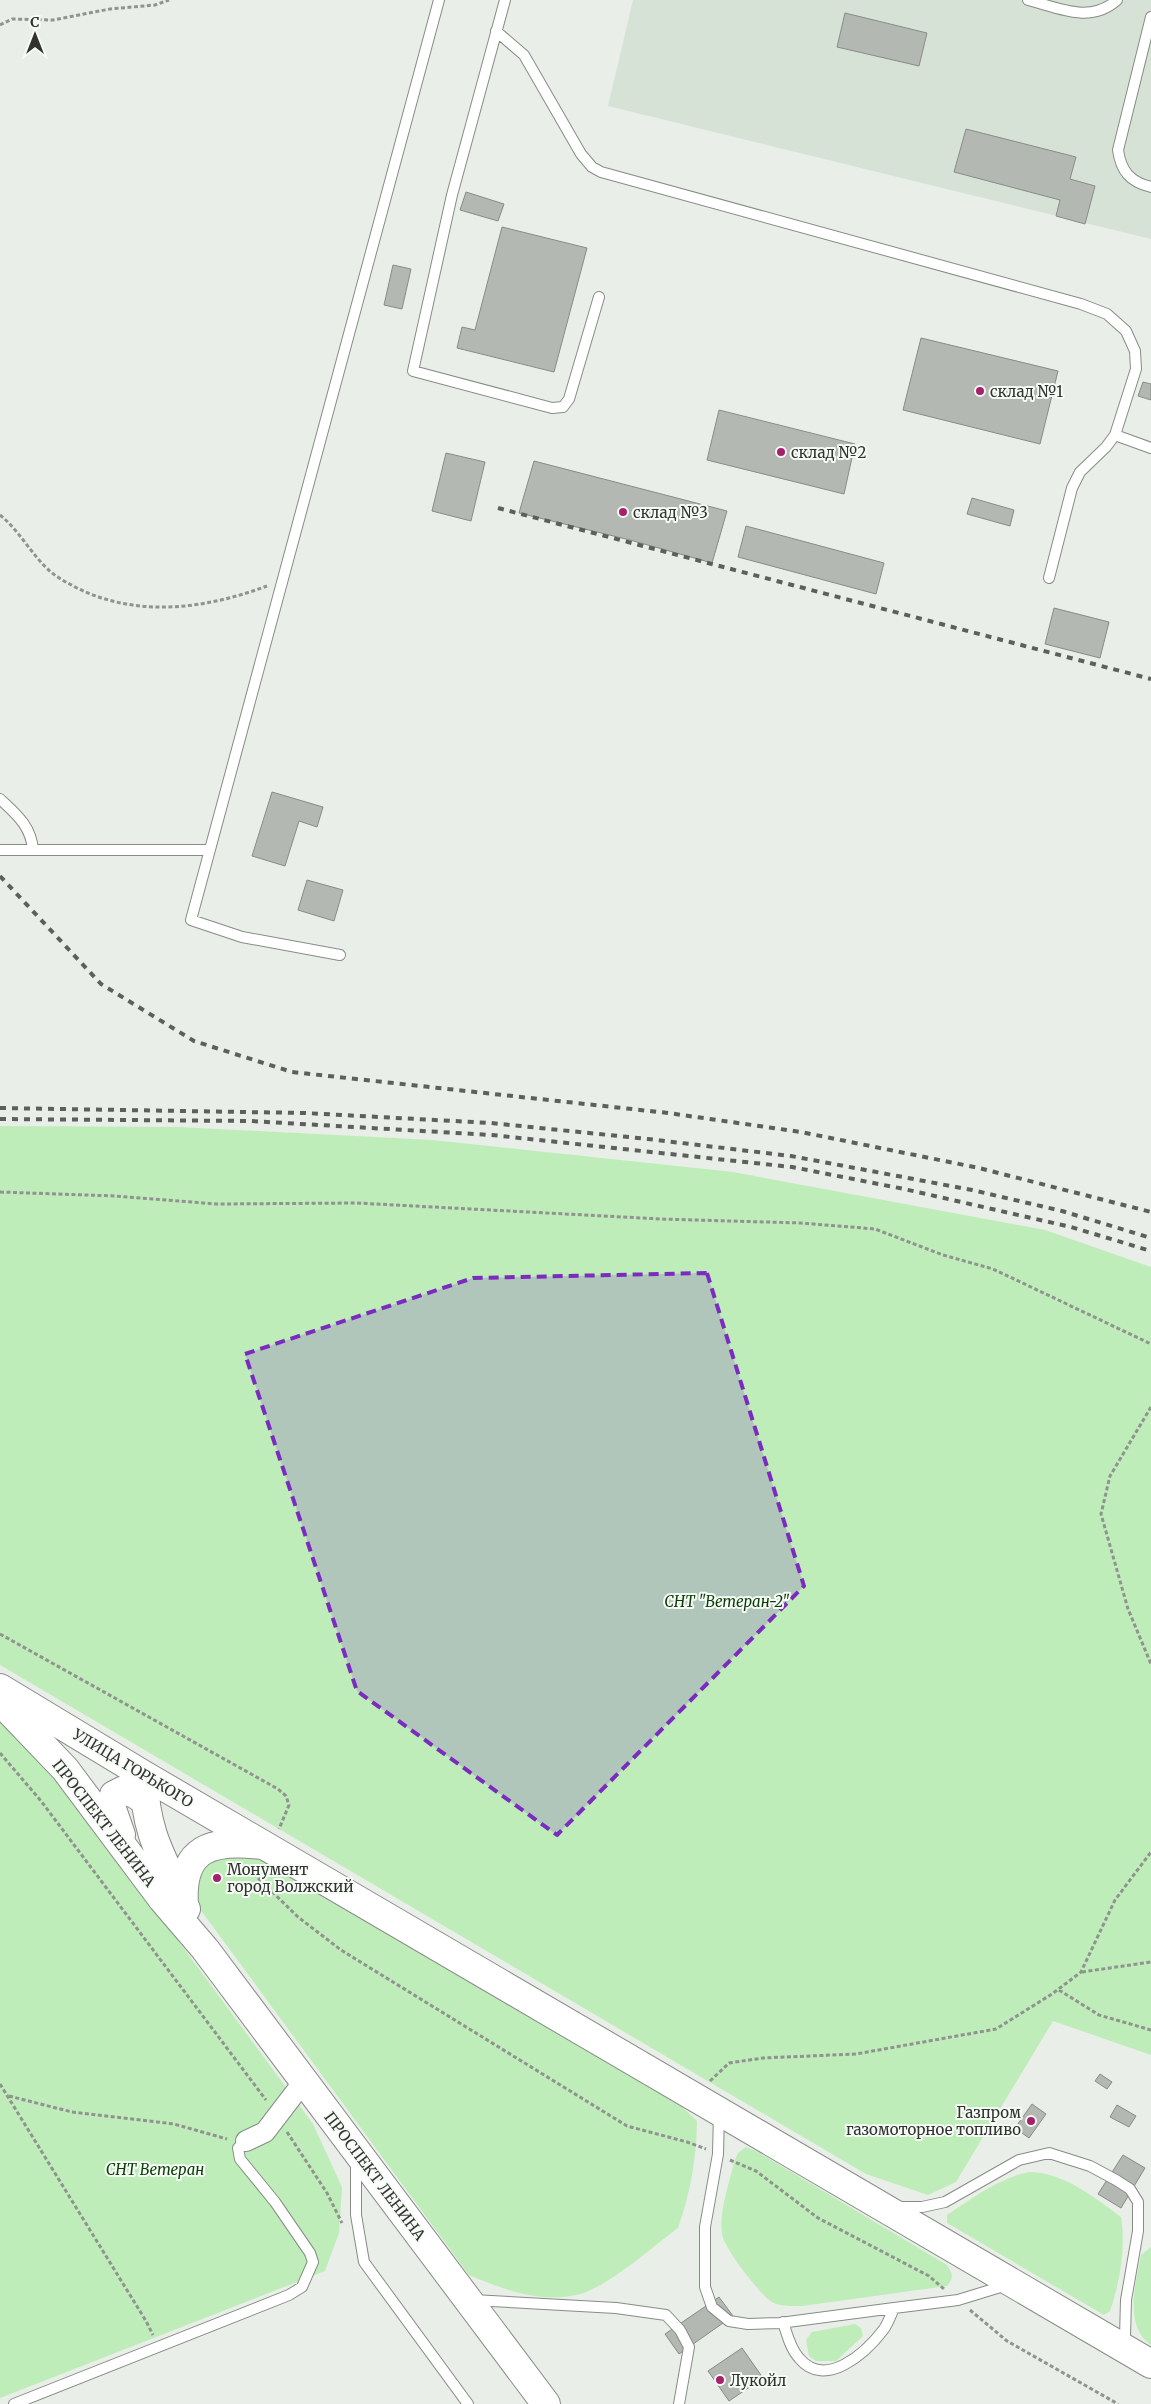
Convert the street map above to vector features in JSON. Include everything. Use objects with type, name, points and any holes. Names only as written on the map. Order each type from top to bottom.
[{"type":"main road","name":"УЛИЦА ГОРЬКОГО","points":[[0,1688],[144,1788],[268,1846],[1149,2362]]},
{"type":"main road","name":"ПРОСПЕКТ ЛЕНИНА","points":[[0,1701],[65,1769],[163,1900],[205,1949],[546,2404]]},
{"type":"main road","points":[[128,1852],[111,1806],[114,1795],[124,1790],[135,1794],[144,1788]]},
{"type":"main road","name":"ПРОСПЕКТ ЛЕНИНА","points":[[144,1788],[149,1827],[205,1949]]},
{"type":"main road","points":[[184,1905],[183,1888],[188,1868],[196,1857],[207,1849],[221,1843],[239,1842],[268,1846]]},
{"type":"street","points":[[246,2141],[265,2132],[304,2081]]},
{"type":"lane","points":[[340,955],[242,937],[191,920],[439,0]]},
{"type":"lane","points":[[505,0],[452,195],[413,371],[552,408],[563,407],[569,399],[599,297]]},
{"type":"lane","points":[[1028,0],[1092,14],[1107,8],[1117,0]]},
{"type":"lane","points":[[1151,17],[1149,34],[1118,150],[1120,163],[1127,175],[1138,184],[1151,187]]},
{"type":"lane","points":[[496,32],[524,55],[581,154],[592,167],[601,172],[1081,304],[1107,314],[1126,332],[1135,351],[1136,369],[1120,424],[1106,447],[1080,472],[1072,488],[1048,578]]},
{"type":"lane","points":[[1115,435],[1151,448]]},
{"type":"lane","points":[[0,800],[26,824],[32,839],[33,850]]},
{"type":"lane","points":[[0,850],[210,850]]},
{"type":"lane","points":[[708,2103],[718,2154],[704,2246],[705,2288],[712,2307],[729,2321],[748,2324],[783,2322],[958,2300],[1015,2283]]},
{"type":"lane","points":[[14,2404],[289,2295],[302,2287],[313,2262],[310,2253],[275,2202],[240,2159],[238,2148],[246,2141]]},
{"type":"lane","points":[[357,2152],[355,2199],[359,2238],[364,2262],[468,2404]]},
{"type":"lane","points":[[871,2199],[897,2207],[922,2207],[945,2202],[1018,2160],[1049,2154],[1090,2166],[1116,2180],[1130,2190],[1138,2202],[1138,2231],[1126,2300],[1125,2337],[1149,2362]]},
{"type":"lane","points":[[468,2300],[616,2308],[666,2315],[680,2330],[689,2347],[679,2404]]},
{"type":"lane","points":[[783,2322],[791,2346],[799,2358],[808,2366],[821,2371],[835,2370],[868,2346],[885,2328],[894,2308]]},
{"type":"path","points":[[0,25],[12,19],[53,20],[110,9],[155,4],[169,0]]},
{"type":"path","points":[[0,515],[53,574],[94,596],[122,604],[150,608],[175,608],[251,592],[284,580]]},
{"type":"path","points":[[0,1192],[115,1196],[216,1204],[357,1204],[661,1220],[801,1222],[875,1228],[943,1255],[993,1269],[1151,1344]]},
{"type":"path","points":[[1151,1407],[1110,1476],[1101,1514],[1128,1609],[1151,1664]]},
{"type":"path","points":[[0,1634],[278,1789],[286,1796],[289,1805],[284,1822],[255,1869],[256,1876],[298,1917],[341,1950],[628,2126],[687,2142],[756,2171],[818,2218],[929,2276],[1007,2341],[1118,2404]]},
{"type":"path","points":[[0,1753],[41,1801],[277,2116],[327,2193],[345,2228]]},
{"type":"path","points":[[708,2103],[729,2063],[764,2058],[856,2054],[996,2030],[1059,1990],[1082,1972],[1115,1900],[1151,1852]]},
{"type":"path","points":[[1082,1972],[1151,1962]]},
{"type":"path","points":[[1059,1990],[1100,2015],[1151,2030]]},
{"type":"path","points":[[0,2084],[146,2321],[156,2348]]},
{"type":"path","points":[[8,2096],[72,2112],[174,2124],[225,2139],[246,2141]]},
{"type":"highlighted area","points":[[707,1273],[804,1586],[557,1835],[357,1691],[245,1354],[473,1278]]},
{"type":"shaded area","points":[[633,0],[1151,0],[1151,239],[608,106]]},
{"type":"green space","name":"СНТ \"Ветеран-2\"","points":[[0,1126],[178,1127],[433,1140],[733,1172],[1045,1230],[1151,1267],[1151,2055],[1053,2021],[956,2182],[928,2195],[866,2174],[0,1665]]},
{"type":"green space","name":"СНТ Ветеран","points":[[0,1718],[63,1784],[313,2124],[342,2187],[339,2233],[325,2271],[0,2398]]},
{"type":"green space","points":[[252,1855],[682,2107],[697,2121],[697,2134],[692,2175],[678,2228],[615,2276],[601,2285],[576,2295],[562,2297],[535,2296],[508,2290],[469,2275],[197,1905],[196,1880],[210,1859]]},
{"type":"green space","points":[[746,2147],[758,2152],[947,2265],[951,2271],[952,2278],[947,2286],[802,2306],[780,2305],[769,2300],[728,2249],[722,2234],[723,2207],[734,2162],[738,2153]]},
{"type":"green space","points":[[1029,2172],[1042,2173],[1066,2181],[1089,2194],[1121,2217],[1123,2240],[1117,2288],[1110,2311],[1104,2315],[947,2223],[947,2215],[976,2196],[1008,2179]]},
{"type":"green space","points":[[1151,2247],[1151,2345],[1142,2337],[1137,2327],[1134,2303],[1141,2255]]},
{"type":"green space","points":[[855,2324],[861,2328],[863,2336],[836,2361],[816,2361],[809,2356],[806,2340],[812,2332]]},
{"type":"building","points":[[845,13],[927,33],[919,66],[837,47]]},
{"type":"building","points":[[966,129],[1076,157],[1070,179],[1095,186],[1085,224],[1056,216],[1060,200],[954,172]]},
{"type":"building","points":[[466,192],[504,204],[498,221],[460,210]]},
{"type":"building","points":[[502,227],[587,248],[554,372],[457,348],[462,327],[475,330]]},
{"type":"building","points":[[393,265],[411,269],[402,309],[384,305]]},
{"type":"building","name":"склад №1","points":[[921,338],[1058,371],[1040,444],[903,410]]},
{"type":"building","points":[[1143,382],[1151,384],[1151,400],[1138,396]]},
{"type":"building","name":"склад №2","points":[[719,410],[855,444],[844,494],[707,460]]},
{"type":"building","points":[[446,453],[485,462],[471,521],[432,511]]},
{"type":"building","name":"склад №3","points":[[534,461],[727,511],[712,563],[630,540],[519,513]]},
{"type":"building","points":[[972,498],[1014,510],[1010,526],[967,514]]},
{"type":"building","points":[[746,526],[884,563],[876,594],[738,557]]},
{"type":"building","points":[[1054,608],[1109,622],[1100,658],[1045,644]]},
{"type":"building","points":[[272,792],[323,807],[317,827],[299,821],[285,866],[252,856]]},
{"type":"building","points":[[307,880],[343,890],[334,921],[298,910]]},
{"type":"building","points":[[1100,2074],[1112,2082],[1107,2089],[1095,2081]]},
{"type":"building","points":[[1032,2104],[1046,2114],[1029,2138],[1015,2128]]},
{"type":"building","points":[[1117,2105],[1136,2116],[1129,2127],[1110,2117]]},
{"type":"building","points":[[1123,2155],[1145,2168],[1121,2208],[1098,2194]]},
{"type":"building","points":[[719,2297],[733,2316],[679,2354],[665,2334]]},
{"type":"building","points":[[742,2348],[763,2378],[729,2401],[708,2371]]},
{"type":"railway","points":[[498,508],[1151,679]]},
{"type":"railway","points":[[0,876],[101,984],[194,1041],[292,1072],[668,1113],[801,1132],[979,1168],[1151,1212]]},
{"type":"railway","points":[[0,1108],[305,1113],[491,1123],[648,1139],[791,1156],[972,1190],[1062,1211],[1151,1238]]},
{"type":"railway","points":[[0,1119],[250,1121],[492,1135],[792,1167],[904,1189],[1071,1227],[1151,1251]]},
{"type":"place","name":"склад №1","points":[[980,391]]},
{"type":"place","name":"склад №2","points":[[781,452]]},
{"type":"place","name":"склад №3","points":[[623,512]]},
{"type":"place","name":"Монумент город Волжский","points":[[217,1878]]},
{"type":"place","name":"Газпром газомоторное топливо","points":[[1031,2121]]},
{"type":"place","name":"Лукойл","points":[[720,2380]]}]
